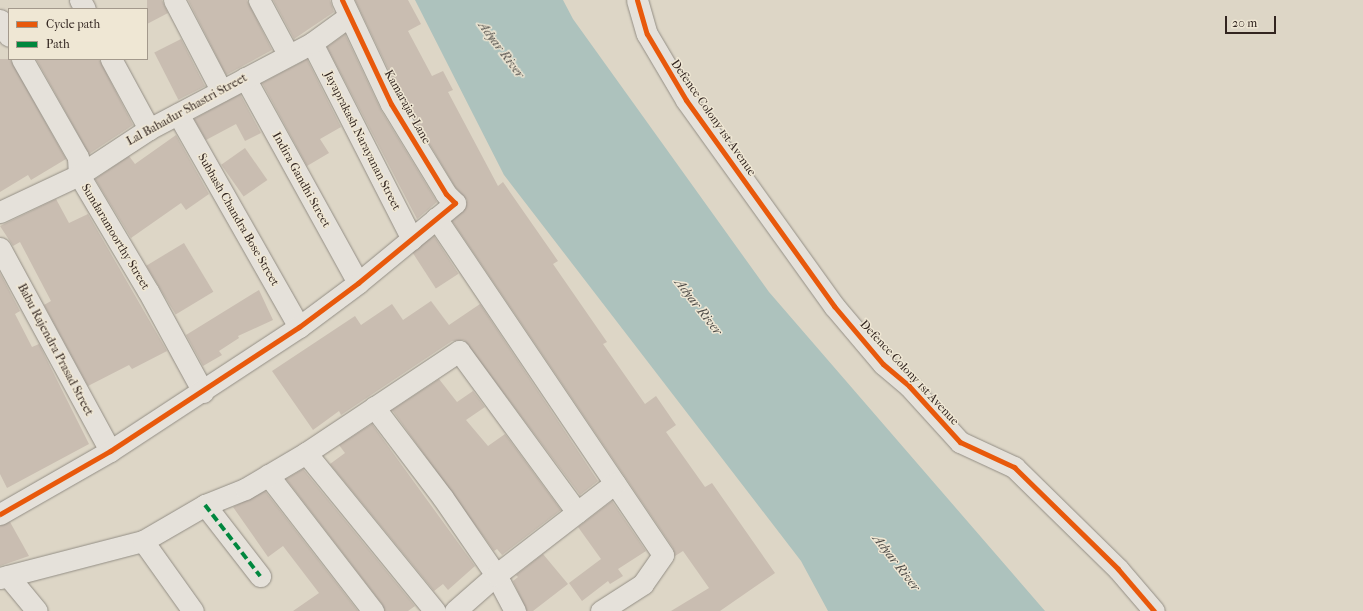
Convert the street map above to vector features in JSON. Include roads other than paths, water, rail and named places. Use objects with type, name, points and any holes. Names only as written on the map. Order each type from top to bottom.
[{"type":"street","points":[[174,0],[221,90]]},
{"type":"street","points":[[259,0],[288,54]]},
{"type":"street","name":"Defence Colony 1st Avenue","points":[[637,0],[650,39],[686,100],[834,306],[878,358],[909,386],[960,442],[1019,471],[1118,569],[1154,611]]},
{"type":"street","name":"Lal Bahadur Shastri Street","points":[[0,212],[79,175],[149,129],[288,54],[312,43],[346,8]]},
{"type":"street","name":"Kamarajar Lane","points":[[346,8],[391,104],[446,194],[454,203],[436,218]]},
{"type":"street","points":[[0,20],[8,34]]},
{"type":"street","name":"Jayaprakash Narayanan Street","points":[[312,43],[412,239]]},
{"type":"street","name":"Sundaramoorthy Street","points":[[23,60],[78,157],[79,175],[148,292],[203,392]]},
{"type":"street","points":[[112,60],[149,129]]},
{"type":"street","name":"Indira Gandhi Street","points":[[245,78],[358,283]]},
{"type":"street","name":"Subhash Chandra Bose Street","points":[[178,114],[299,327]]},
{"type":"street","points":[[2,506],[110,451],[203,392],[299,327],[358,283],[436,218],[663,555],[643,584],[601,611]]},
{"type":"street","name":"Babu Rajendra Prasad Street","points":[[0,248],[110,451]]},
{"type":"street","points":[[37,611],[4,577],[143,541],[205,505],[245,489],[268,474],[306,453],[459,351],[577,512]]},
{"type":"street","points":[[374,407],[443,498],[496,575],[515,611]]},
{"type":"street","points":[[306,453],[435,611]]},
{"type":"street","points":[[268,474],[373,611]]},
{"type":"street","points":[[455,611],[496,575],[615,483]]},
{"type":"street","points":[[205,505],[260,576]]},
{"type":"street","points":[[143,541],[193,611]]},
{"type":"water","name":"Adyar River","points":[[415,0],[563,0],[573,19],[769,292],[1045,611],[828,611],[801,561],[504,175]]}]
